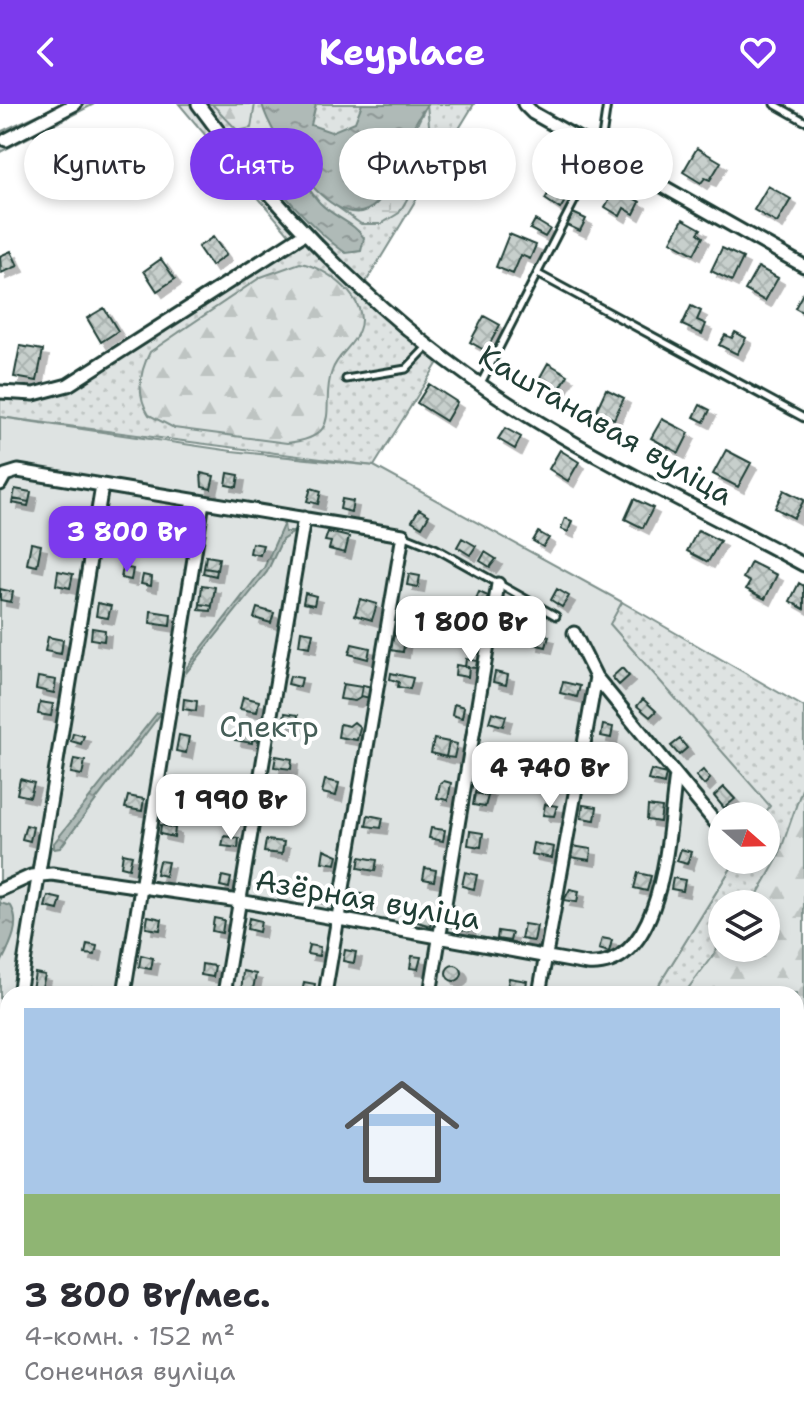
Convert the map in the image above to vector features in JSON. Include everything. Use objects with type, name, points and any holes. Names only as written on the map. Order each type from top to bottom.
[{"type":"street","points":[[6,140],[75,104]]},
{"type":"street","name":"Каштанавая вуліца","points":[[198,104],[304,234],[429,345],[480,384],[550,428],[804,565]]},
{"type":"street","points":[[524,104],[533,113],[559,128]]},
{"type":"street","points":[[673,192],[804,266]]},
{"type":"street","points":[[0,392],[34,394],[68,385],[304,234]]},
{"type":"street","points":[[0,484],[5,475],[13,471],[403,535],[326,986]]},
{"type":"street","points":[[20,986],[102,486]]},
{"type":"street","points":[[125,986],[203,502]]},
{"type":"street","points":[[225,986],[304,518]]},
{"type":"street","points":[[431,986],[498,584]]},
{"type":"street","points":[[574,633],[596,677],[708,814]]},
{"type":"street","points":[[540,986],[596,677]]},
{"type":"street","name":"Азёрная вуліца","points":[[37,874],[239,901],[587,964],[605,963],[622,955],[649,921],[659,887],[676,775]]},
{"type":"street","points":[[0,890],[37,874]]},
{"type":"lane","points":[[603,128],[607,104]]},
{"type":"lane","points":[[774,104],[804,121]]},
{"type":"lane","points":[[480,384],[575,200]]},
{"type":"lane","points":[[538,274],[804,418]]},
{"type":"lane","points":[[346,379],[406,369],[429,345]]},
{"type":"lane","points":[[403,535],[435,548],[556,616]]},
{"type":"green space","points":[[61,104],[94,104],[47,128],[24,128],[24,140],[0,152],[0,132]]},
{"type":"green space","points":[[179,104],[474,104],[459,128],[339,128],[339,200],[416,200],[363,287],[442,356],[374,466],[0,417],[0,392],[48,393],[294,240],[260,200],[323,200],[323,128],[199,128]]},
{"type":"green space","points":[[212,104],[255,104],[251,128],[235,128]]},
{"type":"green space","points":[[427,104],[429,128],[415,128]]},
{"type":"green space","points":[[325,198],[358,211],[375,200],[407,200],[399,213],[381,224],[361,224]]},
{"type":"green space","points":[[300,263],[322,271],[344,287],[358,307],[361,319],[357,336],[332,371],[324,427],[305,440],[287,443],[174,428],[149,415],[140,384],[150,352],[261,277]]},
{"type":"green space","name":"Спектр","points":[[0,417],[232,451],[374,466],[622,602],[610,624],[766,802],[708,802],[708,874],[727,874],[717,890],[708,890],[708,905],[658,986],[0,986]]},
{"type":"green space","points":[[622,602],[804,707],[804,986],[658,986],[708,905],[708,962],[780,962],[780,890],[717,890],[727,874],[780,874],[780,802],[765,802],[609,624]]},
{"type":"green space","points":[[804,783],[804,986],[690,986],[708,962],[780,962],[780,890],[760,890],[769,874],[780,874],[780,852]]},
{"type":"water","points":[[262,104],[316,104],[311,125],[320,128],[273,128]]},
{"type":"water","points":[[362,104],[427,104],[413,128],[341,128],[355,122]]},
{"type":"water","points":[[323,129],[331,132],[339,129],[339,200],[379,200],[361,212],[343,210],[325,198]]},
{"type":"water","points":[[290,200],[318,200],[360,233],[364,238],[361,251],[346,253]]},
{"type":"water","points":[[284,523],[285,532],[294,532],[282,540],[267,572],[186,673],[187,667],[264,568]]},
{"type":"water","points":[[162,712],[60,848],[54,849],[54,843],[157,713]]},
{"type":"water","points":[[0,903],[11,906],[15,928],[0,965]]},
{"type":"building","points":[[697,148],[721,162],[710,180],[705,178],[701,183],[683,172]]},
{"type":"building","points":[[768,186],[791,199],[777,223],[754,210]]},
{"type":"building","points":[[546,200],[566,200],[560,209]]},
{"type":"building","points":[[609,200],[640,202],[634,214],[624,208],[620,216],[605,207]]},
{"type":"building","points":[[573,213],[586,219],[580,231],[567,225]]},
{"type":"building","points":[[683,219],[701,229],[698,233],[703,237],[694,254],[671,241]]},
{"type":"building","points":[[535,220],[550,229],[545,237],[530,229]]},
{"type":"building","points":[[509,234],[536,245],[530,259],[521,255],[513,274],[496,267]]},
{"type":"building","points":[[213,237],[226,255],[211,266],[198,247]]},
{"type":"building","points":[[722,248],[743,258],[732,281],[711,271]]},
{"type":"building","points":[[11,251],[18,266],[1,273],[0,256]]},
{"type":"building","points":[[161,259],[175,279],[157,291],[144,271]]},
{"type":"building","points":[[758,267],[778,278],[765,301],[745,290]]},
{"type":"building","points":[[804,291],[804,313],[795,308]]},
{"type":"building","points":[[691,306],[701,311],[697,320],[706,324],[702,334],[682,325]]},
{"type":"building","points":[[104,308],[118,331],[101,342],[87,318]]},
{"type":"building","points":[[484,316],[500,325],[486,351],[470,342]]},
{"type":"building","points":[[735,332],[746,338],[737,354],[719,345],[725,335],[732,338]]},
{"type":"building","points":[[20,346],[43,350],[37,381],[14,377]]},
{"type":"building","points":[[548,363],[568,375],[555,397],[535,386]]},
{"type":"building","points":[[429,384],[457,402],[446,421],[417,403]]},
{"type":"building","points":[[606,389],[624,398],[614,419],[596,411]]},
{"type":"building","points":[[700,405],[710,410],[704,422],[694,417]]},
{"type":"building","points":[[662,419],[689,433],[679,453],[651,438]]},
{"type":"building","points":[[505,428],[521,437],[515,449],[498,439]]},
{"type":"building","points":[[560,450],[579,462],[568,481],[549,469]]},
{"type":"building","points":[[726,450],[751,463],[738,487],[713,474]]},
{"type":"building","points":[[201,473],[214,476],[211,489],[202,487]]},
{"type":"building","points":[[228,473],[239,475],[237,487],[226,485]]},
{"type":"building","points":[[311,488],[321,491],[318,504],[307,501]]},
{"type":"building","points":[[15,489],[31,492],[29,502],[13,499]]},
{"type":"building","points":[[784,490],[804,500],[794,518],[775,508]]},
{"type":"building","points":[[13,499],[29,502],[28,506],[12,503]]},
{"type":"building","points":[[342,499],[353,501],[351,512],[340,509]]},
{"type":"building","points":[[634,499],[653,508],[643,528],[625,519]]},
{"type":"building","points":[[419,509],[429,515],[422,527],[412,521]]},
{"type":"building","points":[[565,518],[572,521],[568,532],[561,529]]},
{"type":"building","points":[[109,523],[124,526],[122,537],[107,534]]},
{"type":"building","points":[[178,526],[188,528],[185,545],[175,543]]},
{"type":"building","points":[[698,530],[720,541],[708,562],[687,551]]},
{"type":"building","points":[[328,532],[349,537],[345,553],[329,549],[331,542],[325,541]]},
{"type":"building","points":[[538,532],[549,538],[543,547],[533,541]]},
{"type":"building","points":[[462,538],[476,546],[470,555],[457,547]]},
{"type":"building","points":[[31,543],[41,545],[37,566],[27,564]]},
{"type":"building","points":[[252,543],[263,545],[260,555],[250,553]]},
{"type":"building","points":[[485,552],[496,559],[490,567],[480,561]]},
{"type":"building","points":[[206,556],[219,558],[217,570],[204,568]]},
{"type":"building","points":[[751,562],[777,575],[765,599],[746,589],[750,582],[743,578]]},
{"type":"building","points":[[123,567],[133,569],[131,580],[121,578]]},
{"type":"building","points":[[204,568],[217,570],[216,576],[203,573]]},
{"type":"building","points":[[58,571],[73,574],[70,588],[56,585]]},
{"type":"building","points":[[409,574],[420,576],[418,587],[407,585]]},
{"type":"building","points":[[143,575],[152,577],[151,586],[141,584]]},
{"type":"building","points":[[799,583],[804,586],[804,609],[790,601]]},
{"type":"building","points":[[202,585],[215,587],[212,606],[200,604]]},
{"type":"building","points":[[0,589],[13,592],[11,602],[0,600]]},
{"type":"building","points":[[557,589],[569,596],[562,607],[551,600]]},
{"type":"building","points":[[479,592],[488,596],[485,603],[476,599]]},
{"type":"building","points":[[305,593],[316,596],[314,605],[303,603]]},
{"type":"building","points":[[360,599],[377,604],[372,620],[355,615]]},
{"type":"building","points":[[98,603],[111,606],[108,618],[96,616]]},
{"type":"building","points":[[200,604],[212,606],[211,611],[199,610]]},
{"type":"building","points":[[257,608],[274,613],[271,623],[254,618]]},
{"type":"building","points":[[407,609],[421,611],[419,624],[405,622]]},
{"type":"building","points":[[151,611],[171,614],[170,626],[150,623]]},
{"type":"building","points":[[470,619],[478,620],[476,633],[468,631]]},
{"type":"building","points":[[92,628],[105,630],[104,641],[91,639]]},
{"type":"building","points":[[301,631],[313,633],[310,647],[299,645]]},
{"type":"building","points":[[535,633],[549,636],[546,647],[533,644]]},
{"type":"building","points":[[392,635],[405,637],[403,652],[390,650]]},
{"type":"building","points":[[48,637],[63,640],[61,654],[45,651]]},
{"type":"building","points":[[352,644],[370,648],[368,659],[349,654]]},
{"type":"building","points":[[466,659],[477,661],[476,668],[465,667]]},
{"type":"building","points":[[456,665],[469,667],[468,677],[455,675]]},
{"type":"building","points":[[622,668],[629,676],[619,685],[612,677]]},
{"type":"building","points":[[495,672],[508,675],[506,685],[493,682]]},
{"type":"building","points":[[391,673],[413,678],[410,689],[398,687],[399,682],[390,679]]},
{"type":"building","points":[[290,676],[302,678],[300,687],[288,684]]},
{"type":"building","points":[[38,677],[56,680],[54,693],[36,689]]},
{"type":"building","points":[[563,682],[580,686],[577,697],[560,693]]},
{"type":"building","points":[[343,684],[362,687],[360,698],[355,701],[340,699]]},
{"type":"building","points":[[363,685],[372,687],[370,698],[361,696]]},
{"type":"building","points":[[243,697],[259,701],[257,712],[240,709]]},
{"type":"building","points":[[184,699],[197,701],[196,711],[183,709]]},
{"type":"building","points":[[643,699],[656,711],[650,717],[637,706]]},
{"type":"building","points":[[40,702],[53,704],[51,716],[38,714]]},
{"type":"building","points":[[454,704],[464,707],[462,718],[452,715]]},
{"type":"building","points":[[492,712],[506,716],[503,726],[489,722]]},
{"type":"building","points":[[285,713],[298,715],[297,725],[283,723]]},
{"type":"building","points":[[354,722],[360,727],[357,740],[338,737],[340,724],[349,726]]},
{"type":"building","points":[[603,725],[613,727],[611,738],[601,736]]},
{"type":"building","points":[[237,729],[253,732],[252,743],[235,740]]},
{"type":"building","points":[[73,733],[84,736],[81,744],[71,741]]},
{"type":"building","points":[[253,733],[264,735],[262,742],[252,739]]},
{"type":"building","points":[[179,735],[189,737],[186,753],[176,751]]},
{"type":"building","points":[[434,739],[449,742],[446,757],[431,753]]},
{"type":"building","points":[[680,739],[687,748],[679,755],[671,746]]},
{"type":"building","points":[[449,742],[457,744],[454,758],[446,757]]},
{"type":"building","points":[[482,753],[494,755],[492,767],[479,764]]},
{"type":"building","points":[[276,756],[292,759],[291,769],[274,767]]},
{"type":"building","points":[[74,759],[85,761],[82,775],[71,773]]},
{"type":"building","points":[[549,762],[564,766],[562,776],[546,772]]},
{"type":"building","points":[[651,770],[666,774],[664,784],[648,780]]},
{"type":"building","points":[[703,770],[710,779],[704,785],[696,776]]},
{"type":"building","points":[[20,779],[34,783],[30,797],[17,794]]},
{"type":"building","points":[[325,780],[339,783],[336,796],[322,793]]},
{"type":"building","points":[[444,781],[451,783],[448,800],[437,798],[440,784]]},
{"type":"building","points":[[724,787],[735,799],[719,802],[714,796]]},
{"type":"building","points":[[232,788],[245,790],[243,802],[231,801]]},
{"type":"building","points":[[477,788],[489,791],[488,796],[475,793]]},
{"type":"building","points":[[475,793],[488,796],[485,807],[473,805]]},
{"type":"building","points":[[128,796],[144,799],[142,811],[125,808]]},
{"type":"building","points":[[270,798],[282,801],[280,812],[267,809]]},
{"type":"building","points":[[545,804],[557,806],[554,816],[543,815]]},
{"type":"building","points":[[583,805],[597,807],[595,820],[581,818]]},
{"type":"building","points":[[648,806],[662,808],[660,822],[647,820]]},
{"type":"building","points":[[368,815],[383,818],[381,828],[366,826]]},
{"type":"building","points":[[26,825],[33,827],[30,841],[22,839]]},
{"type":"building","points":[[161,825],[175,828],[174,837],[160,834]]},
{"type":"building","points":[[431,828],[445,830],[443,841],[429,838]]},
{"type":"building","points":[[470,831],[483,833],[481,847],[468,845]]},
{"type":"building","points":[[224,836],[239,838],[238,848],[222,846]]},
{"type":"building","points":[[266,840],[284,842],[282,854],[264,852]]},
{"type":"building","points":[[533,843],[554,847],[552,858],[531,854]]},
{"type":"building","points":[[572,846],[591,849],[590,860],[570,857]]},
{"type":"building","points":[[324,849],[338,855],[336,864],[322,862]]},
{"type":"building","points":[[681,849],[691,852],[687,864],[677,861]]},
{"type":"building","points":[[123,853],[132,855],[129,868],[121,866]]},
{"type":"building","points":[[360,857],[377,860],[375,871],[358,868]]},
{"type":"building","points":[[159,861],[168,862],[165,876],[156,874]]},
{"type":"building","points":[[425,868],[436,870],[434,881],[423,879]]},
{"type":"building","points":[[465,872],[477,875],[474,889],[462,886]]},
{"type":"building","points":[[638,873],[651,876],[647,891],[634,888]]},
{"type":"building","points":[[222,876],[231,878],[229,888],[220,886]]},
{"type":"building","points":[[673,878],[685,880],[683,891],[671,889]]},
{"type":"building","points":[[570,889],[579,891],[577,902],[564,900]]},
{"type":"building","points":[[318,891],[327,893],[325,900],[316,898]]},
{"type":"building","points":[[351,892],[366,895],[363,912],[348,910]]},
{"type":"building","points":[[48,896],[61,899],[58,910],[45,907]]},
{"type":"building","points":[[366,897],[371,898],[368,910],[363,909]]},
{"type":"building","points":[[416,910],[433,913],[431,926],[414,921]]},
{"type":"building","points":[[148,916],[162,919],[160,930],[146,928]]},
{"type":"building","points":[[454,916],[472,919],[469,931],[452,927]]},
{"type":"building","points":[[214,918],[224,920],[222,933],[212,931]]},
{"type":"building","points":[[249,918],[261,921],[259,932],[247,929]]},
{"type":"building","points":[[524,924],[537,926],[534,941],[521,939]]},
{"type":"building","points":[[498,931],[512,933],[510,941],[497,939]]},
{"type":"building","points":[[602,938],[612,940],[609,952],[599,949]]},
{"type":"building","points":[[87,944],[97,946],[95,955],[85,954]]},
{"type":"building","points":[[309,945],[320,947],[319,956],[307,954]]},
{"type":"building","points":[[345,950],[356,952],[354,963],[343,961]]},
{"type":"building","points":[[141,955],[153,958],[151,969],[139,967]]},
{"type":"building","points":[[412,956],[421,957],[418,969],[410,968]]},
{"type":"building","points":[[202,964],[215,966],[213,977],[201,975]]},
{"type":"building","points":[[451,965],[457,965],[462,973],[460,979],[451,981],[446,976],[446,970]]},
{"type":"building","points":[[243,971],[256,974],[254,986],[242,986]]},
{"type":"building","points":[[35,973],[45,975],[42,986],[33,986]]},
{"type":"building","points":[[509,978],[527,981],[526,986],[507,986]]}]
